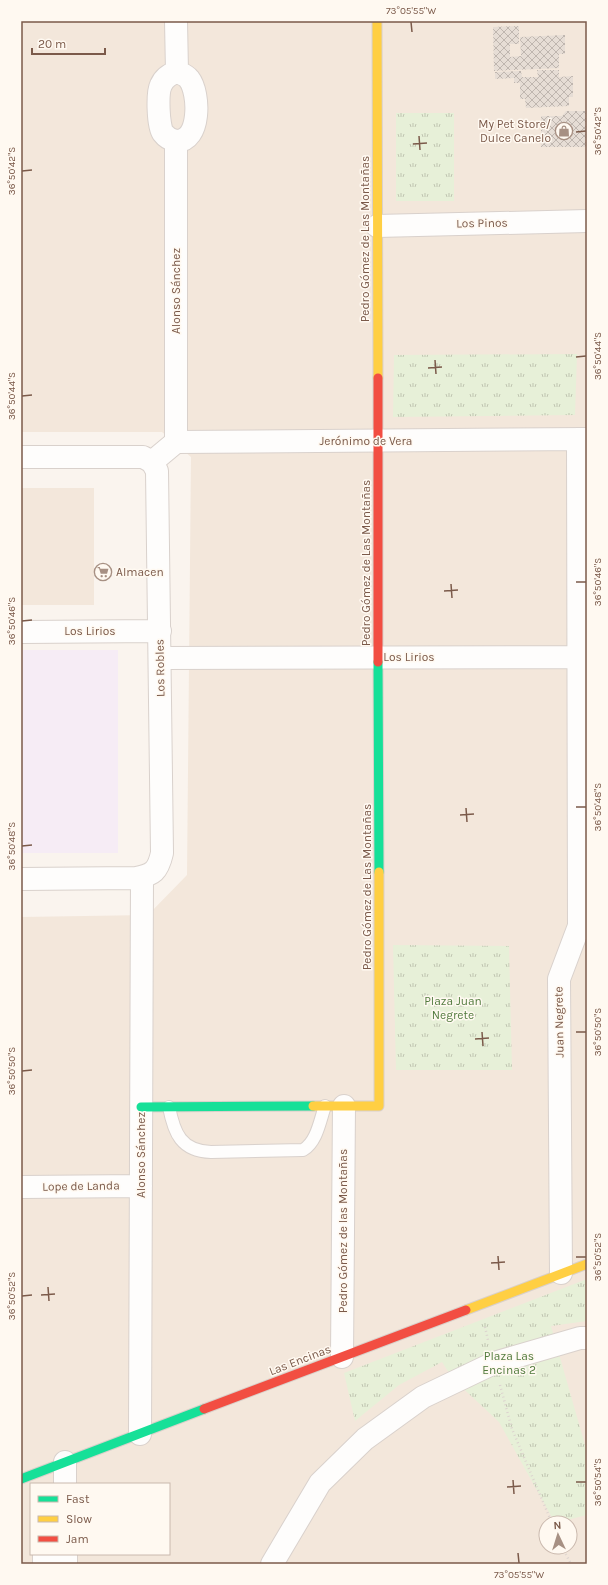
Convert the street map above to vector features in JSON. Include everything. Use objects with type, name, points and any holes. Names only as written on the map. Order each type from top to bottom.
[{"type":"street","points":[[176,21],[176,72]]},
{"type":"street","name":"Pedro Gómez de Las Montañas","points":[[334,1106],[379,1106],[376,21]]},
{"type":"street","points":[[176,72],[184,74],[194,86],[196,121],[192,133],[182,140],[176,141],[166,137],[161,128],[159,91],[163,81],[176,72]]},
{"type":"street","name":"Alonso Sánchez","points":[[176,141],[176,442]]},
{"type":"street","name":"Los Pinos","points":[[377,226],[587,221]]},
{"type":"street","name":"Jerónimo de Vera","points":[[176,442],[582,439]]},
{"type":"street","name":"Juan Negrete","points":[[561,1273],[559,979],[579,926],[583,657],[582,439]]},
{"type":"street","points":[[21,457],[143,457],[152,462],[176,442]]},
{"type":"street","name":"Los Robles","points":[[21,879],[126,879],[150,875],[156,870],[160,863],[162,853],[158,477],[157,471],[152,462]]},
{"type":"street","name":"Los Lirios","points":[[21,632],[160,631]]},
{"type":"street","name":"Los Lirios","points":[[160,658],[583,657]]},
{"type":"street","name":"Alonso Sánchez","points":[[140,1434],[142,877]]},
{"type":"street","points":[[142,1107],[334,1106]]},
{"type":"street","name":"Pedro Gómez de las Montañas","points":[[334,1106],[342,1357]]},
{"type":"street","name":"Lope de Landa","points":[[21,1187],[141,1186]]},
{"type":"street","name":"Las Encinas","points":[[21,1479],[43,1477],[65,1462],[587,1264]]},
{"type":"street","points":[[272,1564],[320,1483],[365,1439],[423,1397],[494,1363],[580,1338],[587,1338]]},
{"type":"street","points":[[65,1462],[65,1483]]},
{"type":"lane","points":[[169,1107],[174,1129],[184,1143],[201,1152],[211,1152],[303,1150],[313,1141],[334,1106]]},
{"type":"path","points":[[482,1304],[485,1328],[512,1429],[549,1515]]},
{"type":"path","points":[[566,1555],[571,1564]]},
{"type":"shaded area","points":[[21,21],[587,21],[587,1564],[21,1564],[21,917],[148,915],[187,875],[191,457],[162,432],[21,432]]},
{"type":"shaded area","points":[[21,488],[94,488],[94,605],[21,605]]},
{"type":"shaded area","points":[[21,650],[118,650],[118,853],[21,853]]},
{"type":"green space","points":[[396,113],[454,113],[454,201],[396,201]]},
{"type":"green space","points":[[577,354],[575,415],[393,417],[394,355]]},
{"type":"green space","name":"Plaza Juan Negrete","points":[[393,945],[509,946],[512,1070],[396,1070]]},
{"type":"green space","name":"Plaza Las Encinas 2","points":[[587,1279],[587,1321],[551,1326],[587,1452],[587,1515],[578,1517],[578,1515],[551,1515],[499,1422],[453,1379],[442,1362],[399,1385],[355,1421],[344,1373]]},
{"type":"building","points":[[519,26],[519,44],[510,44],[510,57],[521,56],[520,37],[565,35],[565,54],[559,54],[559,68],[494,71],[493,27]]},
{"type":"building","points":[[537,70],[559,70],[559,77],[573,76],[573,97],[569,97],[569,106],[526,108],[525,99],[520,99],[520,83],[514,83],[514,78],[495,79],[495,72],[521,71],[522,77],[538,77]]},
{"type":"building","name":"My Pet Store/ Dulce Canelo","points":[[566,111],[587,111],[587,147],[541,147],[541,116],[562,116]]},
{"type":"traffic: fast","points":[[378,662],[379,872]]},
{"type":"traffic: fast","points":[[141,1107],[313,1106]]},
{"type":"traffic: fast","points":[[21,1479],[204,1409]]},
{"type":"traffic: slow","points":[[377,21],[378,378]]},
{"type":"traffic: slow","points":[[313,1106],[379,1106],[379,872]]},
{"type":"traffic: slow","points":[[466,1310],[587,1264]]},
{"type":"traffic: jam","points":[[378,378],[378,662]]},
{"type":"traffic: jam","points":[[204,1409],[466,1310]]},
{"type":"place","name":"My Pet Store/ Dulce Canelo","points":[[564,131]]},
{"type":"place","name":"Almacen","points":[[103,572]]}]
